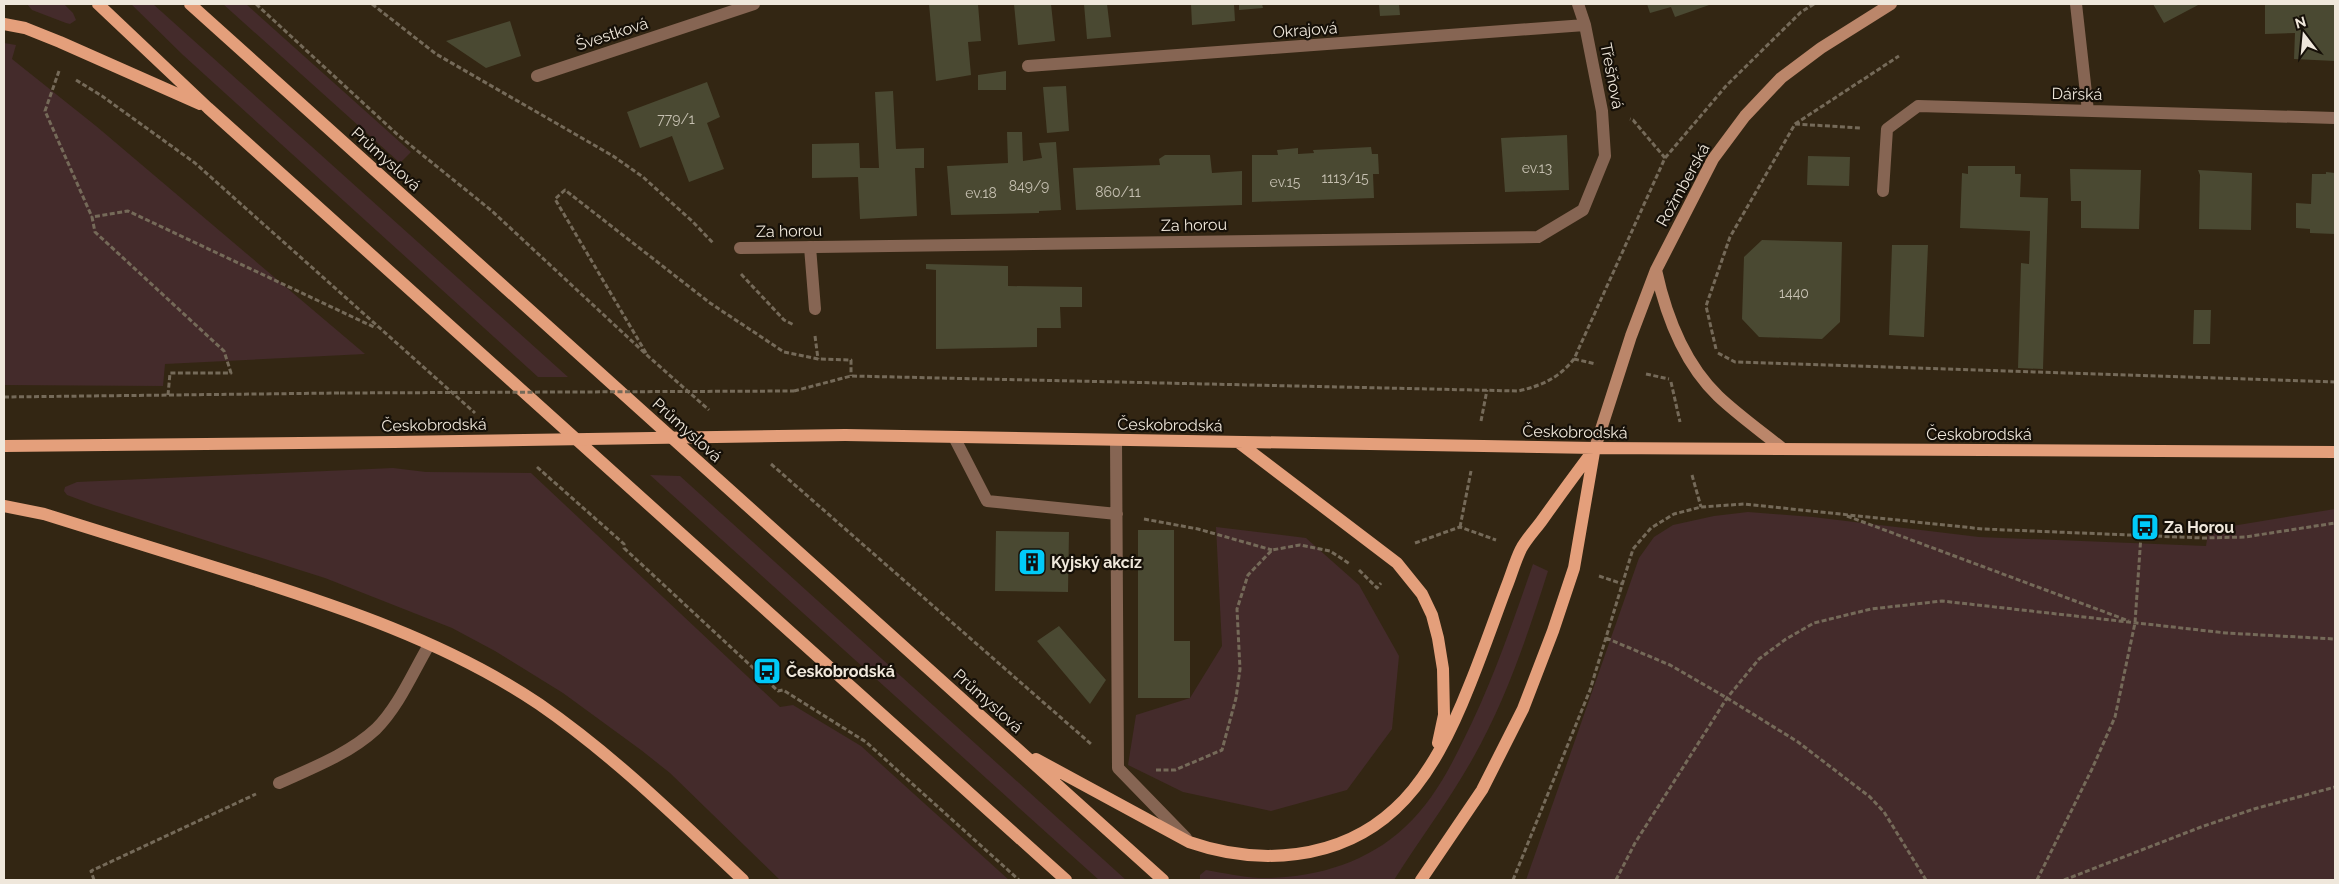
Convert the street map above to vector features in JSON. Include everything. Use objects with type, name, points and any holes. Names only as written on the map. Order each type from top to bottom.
[{"type":"main road","points":[[98,4],[208,108],[1066,880]]},
{"type":"main road","name":"Průmyslová","points":[[190,4],[1163,880]]},
{"type":"main road","points":[[4,24],[25,28],[60,42],[208,108]]},
{"type":"main road","name":"Českobrodská","points":[[4,446],[844,435],[1595,448],[2335,452]]},
{"type":"main road","points":[[1238,442],[1397,563],[1422,594],[1432,615],[1438,638],[1444,690],[1444,715],[1439,739],[1429,765]]},
{"type":"main road","points":[[1018,749],[1189,842],[1216,852],[1250,856],[1285,856],[1343,843],[1372,827],[1395,809],[1429,765],[1451,728],[1470,684],[1521,549],[1595,448]]},
{"type":"main road","points":[[1421,880],[1482,790],[1523,709],[1553,631],[1574,568],[1595,448]]},
{"type":"main road","points":[[4,506],[44,514],[334,604],[429,645],[486,673],[538,704],[584,737],[629,774],[744,880]]},
{"type":"street","name":"Švestková","points":[[537,76],[754,4]]},
{"type":"street","name":"Třešňová","points":[[1578,4],[1585,25],[1602,111],[1606,156]]},
{"type":"street","name":"Rožmberská","points":[[1595,448],[1631,336],[1656,270],[1713,159],[1746,116],[1781,78],[1813,54],[1891,4]]},
{"type":"street","points":[[2076,4],[2088,110]]},
{"type":"street","name":"Okrajová","points":[[1028,66],[1585,25]]},
{"type":"street","name":"Dářská","points":[[1887,129],[1918,106],[2335,118]]},
{"type":"street","points":[[1883,191],[1887,129]]},
{"type":"street","name":"Za horou","points":[[740,248],[1538,237],[1584,210],[1606,156]]},
{"type":"street","points":[[810,247],[814,309]]},
{"type":"street","points":[[1656,270],[1670,318],[1694,366],[1718,396],[1784,449]]},
{"type":"street","points":[[954,437],[987,501],[1117,514]]},
{"type":"street","points":[[1116,440],[1119,668],[1117,711],[1118,768],[1189,842]]},
{"type":"street","points":[[279,783],[350,748],[376,728],[394,705],[429,645]]},
{"type":"path","points":[[256,4],[399,136],[492,211],[649,357],[716,416]]},
{"type":"path","points":[[372,4],[436,54],[613,156],[643,177],[692,221],[719,250]]},
{"type":"path","points":[[4,397],[794,391],[851,376],[1518,391],[1537,387],[1566,370],[1574,359],[1665,158],[1726,86],[1801,12],[1814,4]]},
{"type":"path","points":[[1899,56],[1795,124],[1727,245],[1706,306],[1717,352],[1735,362],[2335,382]]},
{"type":"path","points":[[68,76],[102,96],[195,163],[476,414]]},
{"type":"path","points":[[56,80],[45,111],[92,217],[95,232],[224,350],[231,372],[170,373],[168,395]]},
{"type":"path","points":[[1602,111],[1633,120],[1665,158]]},
{"type":"path","points":[[1795,124],[1887,129]]},
{"type":"path","points":[[649,357],[554,199],[565,190],[710,303],[784,352],[818,359],[851,360],[851,376]]},
{"type":"path","points":[[92,217],[128,211],[380,330]]},
{"type":"path","points":[[738,271],[784,320],[800,329]]},
{"type":"path","points":[[808,333],[817,336],[818,359]]},
{"type":"path","points":[[1670,379],[1717,352]]},
{"type":"path","points":[[768,462],[1118,768],[1175,770],[1222,750],[1236,698],[1240,669],[1237,609],[1248,575],[1272,550]]},
{"type":"path","points":[[536,466],[624,544],[624,548],[778,691],[783,690],[866,742],[1019,880]]},
{"type":"path","points":[[1513,880],[1590,690],[1633,550],[1651,528],[1674,514],[1700,507],[1744,504],[1983,529],[2203,538],[2245,537],[2335,523]]},
{"type":"path","points":[[1117,514],[1198,529],[1272,550],[1300,545],[1330,551],[1356,568],[1377,588]]},
{"type":"path","points":[[1841,514],[2042,591],[2135,623]]},
{"type":"path","points":[[1409,546],[1460,527]]},
{"type":"path","points":[[2037,880],[2092,769],[2115,717],[2135,623],[2141,535]]},
{"type":"path","points":[[1616,880],[1635,843],[1727,698],[1759,659],[1786,639],[1814,623],[1871,609],[1942,601],[2226,633],[2335,639]]},
{"type":"path","points":[[1606,638],[1670,665],[1798,742],[1870,797],[1884,812],[1926,880]]},
{"type":"path","points":[[94,880],[91,871],[279,783]]},
{"type":"path","points":[[2064,880],[2200,826],[2335,787]]},
{"type":"shaded area","points":[[27,4],[64,4],[73,13],[76,20],[70,24],[66,23],[32,10]]},
{"type":"shaded area","points":[[131,4],[153,4],[568,377],[538,377],[183,55]]},
{"type":"shaded area","points":[[223,4],[246,4],[411,152],[400,163]]},
{"type":"shaded area","points":[[4,43],[16,45],[12,59],[96,126],[365,354],[165,364],[163,386],[4,385]]},
{"type":"shaded area","points":[[393,468],[426,472],[531,473],[780,707],[793,705],[861,746],[1009,880],[780,880],[670,773],[563,693],[495,651],[452,628],[325,578],[94,505],[67,495],[64,491],[65,487],[77,482]]},
{"type":"shaded area","points":[[650,475],[680,476],[1126,880],[1099,880]]},
{"type":"shaded area","points":[[2335,509],[2335,880],[1526,880],[1639,558],[1654,537],[1673,525],[1714,516],[1748,512],[1813,517],[1979,537],[2206,546],[2209,527],[2232,526]]},
{"type":"shaded area","points":[[1216,527],[1306,538],[1359,585],[1399,656],[1392,729],[1347,790],[1271,811],[1183,792],[1128,765],[1136,715],[1190,698],[1222,646]]},
{"type":"shaded area","points":[[1533,564],[1548,571],[1524,643],[1496,713],[1464,774],[1394,880],[1200,880],[1200,875],[1206,870],[1259,878],[1279,878],[1318,872],[1337,867],[1373,851],[1405,827],[1422,809],[1437,788],[1473,721],[1500,655]]},
{"type":"building","points":[[929,4],[978,4],[981,41],[968,42],[971,75],[936,81]]},
{"type":"building","points":[[1014,4],[1051,4],[1055,41],[1018,45]]},
{"type":"building","points":[[1084,4],[1107,4],[1111,37],[1087,39]]},
{"type":"building","points":[[1191,4],[1234,4],[1235,21],[1192,25]]},
{"type":"building","points":[[1239,4],[1262,4],[1263,8],[1239,10]]},
{"type":"building","points":[[1379,4],[1399,4],[1400,15],[1380,16]]},
{"type":"building","points":[[1647,4],[1712,4],[1675,17],[1671,7],[1650,13]]},
{"type":"building","points":[[2153,4],[2200,4],[2164,23]]},
{"type":"building","points":[[2265,4],[2335,4],[2335,61],[2294,59],[2295,33],[2265,34]]},
{"type":"building","points":[[510,21],[521,56],[486,68],[446,41]]},
{"type":"building","points":[[1006,71],[1006,90],[978,90],[978,75]]},
{"type":"building","points":[[707,82],[720,117],[707,123],[724,169],[689,182],[672,136],[640,148],[627,112]]},
{"type":"building","points":[[1066,86],[1069,131],[1047,133],[1043,87]]},
{"type":"building","points":[[893,91],[896,149],[924,148],[924,168],[915,168],[917,216],[860,219],[858,177],[812,178],[812,144],[859,143],[860,168],[879,168],[875,92]]},
{"type":"building","points":[[1007,132],[1022,132],[1023,161],[1042,158],[1039,143],[1056,142],[1061,210],[1039,211],[1039,213],[951,215],[947,166],[1008,163]]},
{"type":"building","points":[[1567,135],[1569,190],[1505,192],[1501,138]]},
{"type":"building","points":[[1371,147],[1372,154],[1378,154],[1379,174],[1373,174],[1374,198],[1252,202],[1252,155],[1278,155],[1277,150],[1298,148],[1298,154],[1314,153],[1313,150]]},
{"type":"building","points":[[1165,155],[1210,155],[1212,173],[1242,171],[1242,205],[1076,210],[1073,168],[1160,165],[1159,159]]},
{"type":"building","points":[[1808,156],[1850,157],[1849,186],[1807,185]]},
{"type":"building","points":[[1968,166],[2015,166],[2015,174],[2021,174],[2020,197],[2048,198],[2043,369],[2018,368],[2021,263],[2029,264],[2030,231],[1960,228],[1962,173],[1968,174]]},
{"type":"building","points":[[2070,169],[2141,170],[2139,229],[2081,228],[2081,201],[2071,201]]},
{"type":"building","points":[[2198,170],[2252,173],[2251,230],[2199,229],[2200,175]]},
{"type":"building","points":[[2326,172],[2335,173],[2335,234],[2310,233],[2310,229],[2296,228],[2296,203],[2311,204],[2312,174],[2326,174]]},
{"type":"building","points":[[1762,240],[1842,242],[1840,322],[1822,339],[1759,337],[1742,319],[1744,257]]},
{"type":"building","points":[[1892,245],[1928,245],[1924,337],[1889,335]]},
{"type":"building","points":[[926,264],[1008,266],[1008,286],[1082,287],[1082,307],[1060,307],[1061,328],[1037,328],[1037,347],[936,349],[936,270],[926,269]]},
{"type":"building","points":[[2194,310],[2211,310],[2210,344],[2193,344]]},
{"type":"building","points":[[1138,530],[1174,530],[1174,641],[1190,641],[1190,698],[1138,698]]},
{"type":"building","name":"Kyjský akcíz","points":[[996,531],[1069,532],[1068,592],[995,591]]},
{"type":"building","points":[[1059,626],[1106,680],[1090,704],[1037,641]]},
{"type":"place","name":"Za Horou","points":[[2145,527]]},
{"type":"place","name":"Kyjský akcíz","points":[[1032,562]]},
{"type":"place","name":"Českobrodská","points":[[767,671]]}]
